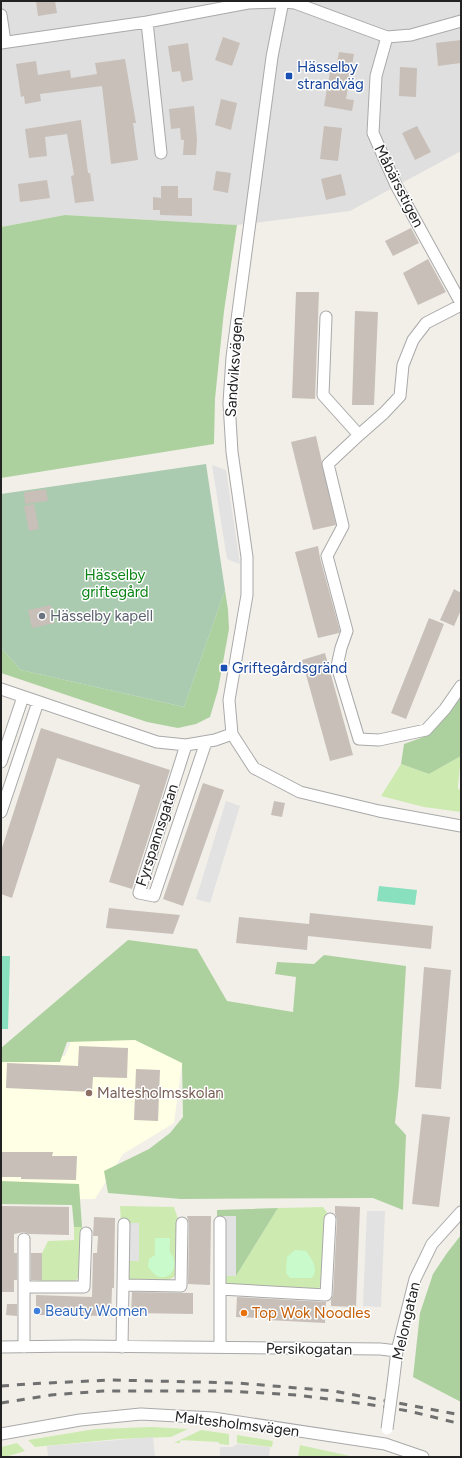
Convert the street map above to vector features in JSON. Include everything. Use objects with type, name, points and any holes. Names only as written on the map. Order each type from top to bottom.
[{"type":"street","name":"Sandviksvägen","points":[[232,734],[229,700],[247,595],[247,557],[232,452],[229,403],[232,357],[272,57],[283,2]]},
{"type":"street","points":[[1,15],[3,42],[147,22],[248,3],[295,3],[387,37],[411,35],[461,21]]},
{"type":"street","points":[[147,22],[161,153]]},
{"type":"street","name":"Måbärsstigen","points":[[387,37],[376,76],[373,133],[396,185],[461,304],[426,323],[413,340],[403,365],[400,396],[384,413],[328,464],[343,526],[327,556],[347,631],[337,666],[359,739],[379,740],[426,730],[445,709],[461,686]]},
{"type":"street","points":[[326,317],[323,395],[359,435]]},
{"type":"street","points":[[1,689],[157,742],[186,745],[215,740],[232,734],[254,768],[300,792],[379,811],[461,826]]},
{"type":"street","points":[[1,762],[23,697]]},
{"type":"street","points":[[1,812],[38,702]]},
{"type":"street","name":"Fyrspannsgatan","points":[[186,745],[139,893],[154,896],[206,742]]},
{"type":"street","name":"Melongatan","points":[[385,1444],[397,1352],[415,1279],[432,1244],[461,1212]]},
{"type":"street","points":[[220,1289],[326,1295],[330,1219]]},
{"type":"street","points":[[220,1222],[220,1347]]},
{"type":"street","points":[[123,1285],[181,1286],[182,1223]]},
{"type":"street","points":[[122,1347],[124,1224]]},
{"type":"street","points":[[24,1287],[84,1287],[86,1232]]},
{"type":"street","points":[[24,1239],[24,1347]]},
{"type":"street","name":"Persikogatan","points":[[1,1347],[380,1349],[397,1352]]},
{"type":"street","name":"Maltesholmsvägen","points":[[1,1434],[80,1420],[141,1414],[213,1418],[385,1444],[423,1457]]},
{"type":"shaded area","points":[[1,1],[461,1],[461,151],[350,211],[237,225],[65,215],[1,227]]},
{"type":"shaded area","points":[[212,465],[226,470],[240,564],[227,559]]},
{"type":"shaded area","points":[[226,801],[240,806],[210,903],[196,899]]},
{"type":"shaded area","name":"Maltesholmsskolan","points":[[189,1012],[174,1123],[123,1154],[95,1199],[1,1200],[1,1059],[65,1056],[80,1020]]},
{"type":"shaded area","points":[[367,1211],[385,1211],[381,1307],[363,1306]]},
{"type":"shaded area","points":[[217,1216],[236,1216],[236,1276],[217,1276]]},
{"type":"shaded area","points":[[121,1223],[139,1223],[139,1261],[121,1261]]},
{"type":"shaded area","points":[[153,1437],[155,1457],[48,1457],[47,1446]]},
{"type":"shaded area","points":[[238,1444],[270,1447],[269,1457],[220,1457],[220,1447],[232,1447]]},
{"type":"green space","points":[[65,215],[237,225],[224,311],[215,399],[214,444],[1,478],[1,227]]},
{"type":"green space","name":"Hässelby griftegård","points":[[206,464],[225,590],[184,707],[21,670],[1,648],[1,494]]},
{"type":"green space","points":[[225,590],[229,629],[218,690],[210,717],[196,724],[178,728],[147,722],[1,673],[1,648],[21,670],[184,707]]},
{"type":"green space","points":[[461,696],[461,756],[429,774],[401,764],[404,744],[429,735]]},
{"type":"green space","points":[[461,756],[458,789],[461,790],[461,812],[424,807],[381,796],[401,764],[429,774]]},
{"type":"green space","points":[[379,886],[417,890],[415,905],[377,901]]},
{"type":"green space","points":[[128,940],[197,949],[227,1001],[293,1012],[296,977],[275,974],[277,962],[314,964],[324,955],[406,966],[399,1085],[395,1123],[406,1135],[403,1210],[373,1198],[181,1199],[108,1193],[104,1171],[149,1149],[170,1133],[183,1117],[182,1063],[135,1040],[67,1042],[60,1062],[1,1062],[1,1048]]},
{"type":"green space","points":[[1,956],[10,956],[8,1029],[1,1029]]},
{"type":"green space","points":[[1,1181],[79,1184],[82,1227],[74,1227],[72,1205],[1,1204]]},
{"type":"green space","points":[[120,1206],[174,1207],[180,1225],[177,1274],[173,1278],[156,1282],[131,1281],[127,1275],[127,1261],[139,1261],[139,1223],[121,1223]]},
{"type":"green space","points":[[323,1207],[328,1214],[325,1279],[320,1287],[313,1290],[226,1285],[226,1276],[236,1276],[278,1208]]},
{"type":"green space","points":[[278,1208],[236,1276],[236,1216],[217,1216],[217,1210]]},
{"type":"green space","points":[[74,1227],[82,1227],[83,1241],[81,1268],[75,1281],[70,1284],[62,1285],[35,1283],[35,1281],[42,1280],[42,1253],[48,1241],[74,1240]]},
{"type":"green space","points":[[461,1235],[461,1402],[413,1377],[420,1313],[433,1274]]},
{"type":"green space","points":[[155,1238],[170,1238],[170,1249],[175,1263],[170,1275],[164,1277],[157,1276],[148,1267],[149,1259],[155,1255]]},
{"type":"green space","points":[[295,1250],[306,1251],[314,1264],[315,1271],[312,1278],[290,1278],[286,1273],[287,1257]]},
{"type":"green space","points":[[152,1427],[188,1429],[171,1437],[118,1439],[35,1447],[28,1440],[95,1429]]},
{"type":"green space","points":[[201,1430],[229,1434],[229,1445],[220,1444],[218,1442],[180,1440]]},
{"type":"green space","points":[[237,1435],[273,1441],[272,1447],[237,1443]]},
{"type":"green space","points":[[17,1443],[25,1451],[1,1457],[1,1447]]},
{"type":"green space","points":[[300,1445],[350,1456],[350,1457],[298,1457]]},
{"type":"building","points":[[36,1],[55,1],[57,13],[38,16]]},
{"type":"building","points":[[223,37],[240,43],[232,66],[215,60]]},
{"type":"building","points":[[461,40],[461,63],[438,66],[436,43]]},
{"type":"building","points":[[188,43],[193,80],[182,82],[180,71],[172,72],[168,46]]},
{"type":"building","points":[[339,52],[354,54],[346,99],[354,100],[352,111],[324,106],[330,72],[335,73]]},
{"type":"building","points":[[125,59],[136,123],[133,123],[138,160],[111,164],[102,86],[40,94],[41,101],[25,104],[24,96],[21,97],[16,64],[36,61],[38,75],[70,70],[71,78],[97,74],[95,63]]},
{"type":"building","points":[[400,67],[417,68],[416,97],[399,96]]},
{"type":"building","points":[[221,99],[237,103],[231,130],[215,125]]},
{"type":"building","points":[[194,106],[197,139],[196,155],[183,155],[184,140],[181,140],[180,128],[171,129],[169,109]]},
{"type":"building","points":[[81,120],[88,173],[90,173],[94,201],[75,203],[71,176],[74,175],[67,134],[45,137],[47,156],[29,158],[25,129]]},
{"type":"building","points":[[324,126],[342,128],[338,161],[320,159]]},
{"type":"building","points":[[417,126],[431,152],[415,160],[402,133]]},
{"type":"building","points":[[216,171],[231,173],[228,193],[213,190]]},
{"type":"building","points":[[341,174],[346,195],[326,200],[321,179]]},
{"type":"building","points":[[47,180],[50,198],[20,202],[18,184]]},
{"type":"building","points":[[161,186],[178,186],[178,198],[192,198],[192,216],[160,215],[160,210],[153,210],[153,197],[161,198]]},
{"type":"building","points":[[411,228],[419,243],[393,256],[385,241]]},
{"type":"building","points":[[428,259],[446,292],[418,305],[403,273]]},
{"type":"building","points":[[296,292],[319,292],[315,399],[292,398]]},
{"type":"building","points":[[355,311],[378,312],[374,405],[352,405]]},
{"type":"building","points":[[316,436],[336,525],[313,530],[291,442]]},
{"type":"building","points":[[46,489],[48,501],[25,504],[24,492]]},
{"type":"building","points":[[34,504],[39,529],[29,531],[24,506]]},
{"type":"building","points":[[318,546],[340,631],[339,633],[318,638],[295,552]]},
{"type":"building","points":[[454,589],[461,593],[461,610],[454,626],[440,620]]},
{"type":"building","name":"Hässelby kapell","points":[[51,605],[55,623],[32,628],[28,610]]},
{"type":"building","points":[[429,618],[444,624],[406,719],[391,713]]},
{"type":"building","points":[[325,653],[353,755],[330,761],[302,660]]},
{"type":"building","points":[[41,728],[170,770],[132,889],[109,882],[140,785],[57,758],[12,898],[1,894],[1,851]]},
{"type":"building","points":[[203,783],[224,790],[183,906],[163,899]]},
{"type":"building","points":[[274,801],[285,803],[282,817],[271,815]]},
{"type":"building","points":[[109,908],[180,915],[173,934],[106,928]]},
{"type":"building","points":[[310,913],[433,926],[431,949],[308,936],[307,950],[236,943],[239,917],[309,924]]},
{"type":"building","points":[[424,967],[451,970],[441,1089],[415,1087]]},
{"type":"building","points":[[79,1046],[128,1048],[127,1078],[93,1077],[92,1092],[6,1088],[7,1063],[78,1066]]},
{"type":"building","points":[[136,1069],[160,1070],[158,1121],[134,1120]]},
{"type":"building","points":[[422,1114],[450,1117],[439,1207],[412,1204]]},
{"type":"building","points":[[1,1152],[53,1152],[52,1156],[77,1156],[76,1180],[1,1177]]},
{"type":"building","points":[[1,1206],[69,1207],[69,1235],[29,1234],[24,1232],[14,1234],[14,1253],[17,1253],[17,1280],[14,1280],[14,1292],[1,1292]]},
{"type":"building","points":[[335,1206],[360,1207],[356,1307],[331,1306],[333,1295],[337,1219],[335,1214]]},
{"type":"building","points":[[187,1216],[211,1216],[210,1285],[188,1284],[189,1223]]},
{"type":"building","points":[[94,1217],[115,1218],[114,1288],[112,1288],[111,1316],[36,1315],[36,1295],[92,1297],[93,1253],[97,1253],[98,1236],[93,1236]]},
{"type":"building","points":[[31,1253],[42,1253],[42,1280],[31,1280]]},
{"type":"building","points":[[132,1292],[193,1293],[193,1314],[131,1313]]},
{"type":"building","points":[[237,1297],[326,1302],[325,1323],[236,1317]]},
{"type":"building","points":[[7,1304],[17,1304],[17,1316],[6,1315]]},
{"type":"railway","points":[[1,1386],[112,1380],[238,1383],[334,1391],[461,1415]]},
{"type":"railway","points":[[1,1403],[51,1395],[103,1391],[229,1391],[297,1395],[366,1404],[409,1411],[461,1424]]},
{"type":"place","name":"Hässelby strandväg","points":[[289,76]]},
{"type":"place","name":"Hässelby kapell","points":[[42,616]]},
{"type":"place","name":"Griftegårdsgränd","points":[[224,668]]},
{"type":"place","name":"Maltesholmsskolan","points":[[89,1093]]},
{"type":"place","name":"Beauty Women","points":[[37,1311]]},
{"type":"place","name":"Top Wok Noodles","points":[[244,1313]]}]
